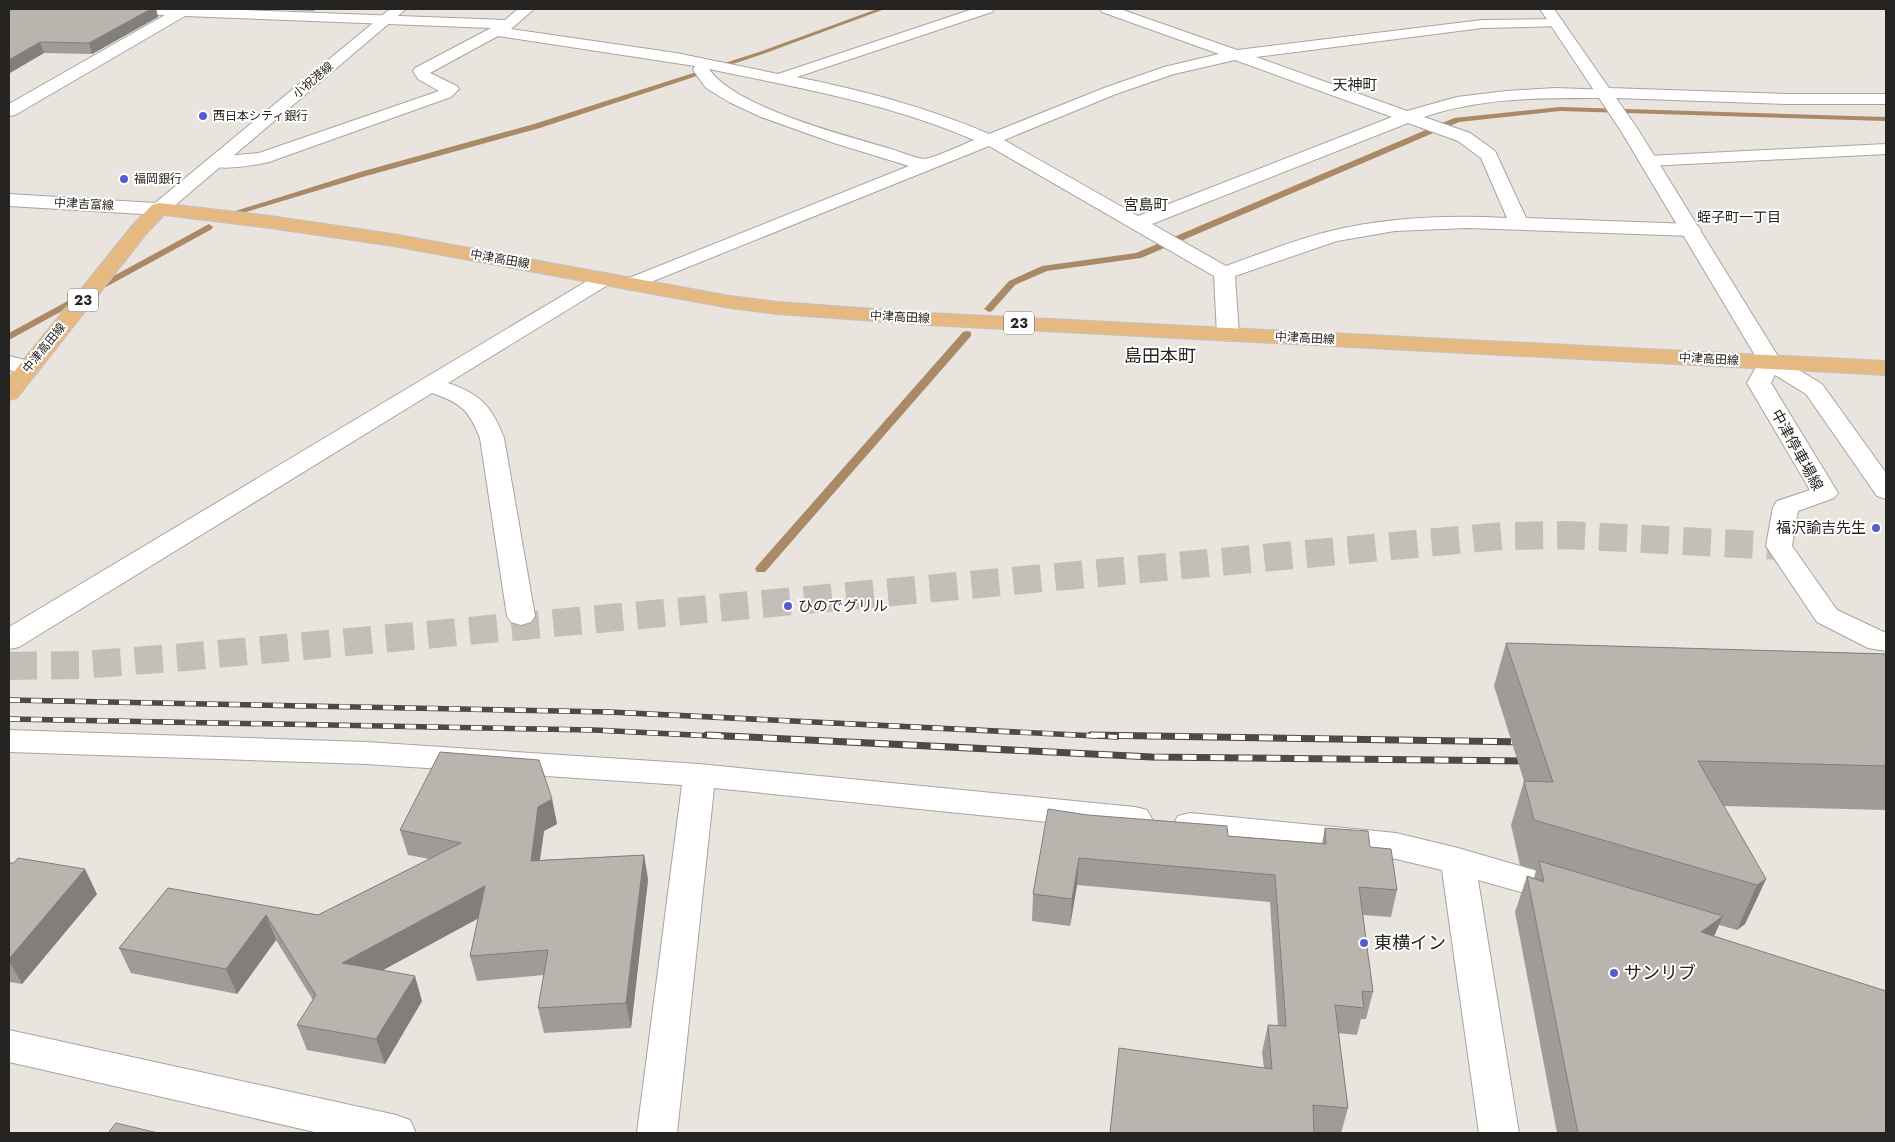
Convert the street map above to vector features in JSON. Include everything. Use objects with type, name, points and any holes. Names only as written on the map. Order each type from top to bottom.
[{"type":"main road","name":"中津高田線","points":[[9,393],[19,365],[159,209],[279,223],[393,240],[740,303],[845,314],[1886,368]]},
{"type":"street","points":[[108,9],[186,10],[502,28],[704,63],[892,103],[945,121],[989,140],[1224,272],[1319,240],[1374,228],[1442,222],[1691,230]]},
{"type":"street","name":"小祝港線","points":[[159,209],[399,9]]},
{"type":"street","points":[[214,162],[248,161],[263,158],[445,94],[451,89],[424,76],[421,71],[502,28],[527,9]]},
{"type":"street","points":[[779,79],[987,9]]},
{"type":"street","points":[[1107,9],[1464,137],[1489,155],[1519,224]]},
{"type":"street","points":[[9,111],[186,10]]},
{"type":"street","points":[[631,284],[989,140],[1154,75],[1184,66],[1238,55],[1552,16],[1605,93],[1648,161],[1770,362],[1814,389],[1886,491]]},
{"type":"street","points":[[704,63],[701,70],[708,82],[748,106],[788,122],[926,165]]},
{"type":"street","points":[[1138,223],[1409,116],[1457,101],[1499,95],[1605,93],[1788,99],[1886,99]]},
{"type":"street","points":[[1648,161],[1886,149]]},
{"type":"street","name":"中津吉富線","points":[[9,200],[159,209]]},
{"type":"street","points":[[1224,272],[1228,334]]},
{"type":"street","points":[[9,640],[604,279]]},
{"type":"street","name":"中津停車場線","points":[[1770,362],[1759,383],[1825,493],[1786,507],[1779,546],[1827,616],[1878,641],[1886,642]]},
{"type":"street","points":[[429,385],[454,392],[469,400],[487,424],[492,438],[521,616]]},
{"type":"street","points":[[9,740],[366,753],[699,775],[1396,846],[1458,861],[1589,899]]},
{"type":"street","points":[[657,1133],[699,775]]},
{"type":"street","points":[[1458,861],[1499,1133]]},
{"type":"street","points":[[9,1046],[396,1133]]},
{"type":"building","points":[[9,9],[151,9],[89,43],[40,42],[9,60]]},
{"type":"building","points":[[1506,643],[1886,654],[1886,766],[1698,761],[1766,879],[1757,885],[1534,820],[1524,781],[1553,782]]},
{"type":"building","points":[[440,752],[539,760],[552,799],[538,807],[531,861],[644,855],[626,1003],[538,1008],[548,950],[470,956],[485,886],[342,963],[415,976],[376,1039],[297,1025],[316,995],[266,915],[226,969],[119,948],[168,888],[318,915],[461,843],[400,830]]},
{"type":"building","points":[[1048,809],[1088,815],[1227,826],[1228,836],[1326,844],[1325,828],[1368,831],[1370,847],[1391,849],[1397,890],[1359,887],[1373,992],[1362,991],[1364,1008],[1335,1005],[1348,1108],[1313,1105],[1314,1133],[1110,1133],[1119,1048],[1272,1069],[1268,1025],[1286,1026],[1275,875],[1079,858],[1072,899],[1033,894]]},
{"type":"building","points":[[18,858],[85,869],[9,959],[9,863],[14,863]]},
{"type":"building","name":"サンリブ","points":[[1539,861],[1723,916],[1701,932],[1886,991],[1886,1133],[1578,1133],[1527,876],[1544,882]]},
{"type":"building","points":[[116,1123],[158,1133],[108,1133]]},
{"type":"waterway","points":[[236,212],[363,174],[537,126],[761,53],[882,9]]},
{"type":"waterway","points":[[989,309],[1012,283],[1045,268],[1138,256],[1457,120],[1560,109],[1886,119]]},
{"type":"waterway","points":[[9,337],[209,227]]},
{"type":"waterway","points":[[761,569],[967,334]]},
{"type":"tunnel","points":[[9,666],[82,665],[185,657],[1502,536],[1567,535],[1779,546]]},
{"type":"railway","points":[[9,700],[609,712],[1117,737]]},
{"type":"railway","points":[[9,719],[594,730],[733,737]]},
{"type":"railway","points":[[707,735],[1152,757],[1531,761]]},
{"type":"railway","points":[[1091,735],[1526,742]]},
{"type":"place","name":"西日本シティ銀行","points":[[203,116]]},
{"type":"place","name":"福岡銀行","points":[[124,179]]},
{"type":"place","name":"福沢諭吉先生","points":[[1876,528]]},
{"type":"place","name":"ひのでグリル","points":[[788,606]]},
{"type":"place","name":"東横イン","points":[[1364,943]]},
{"type":"place","name":"サンリブ","points":[[1614,973]]},
{"type":"district","name":"天神町","points":[[1355,85]]},
{"type":"district","name":"宮島町","points":[[1146,205]]},
{"type":"district","name":"蛭子町一丁目","points":[[1739,217]]},
{"type":"district","name":"島田本町","points":[[1160,356]]}]
